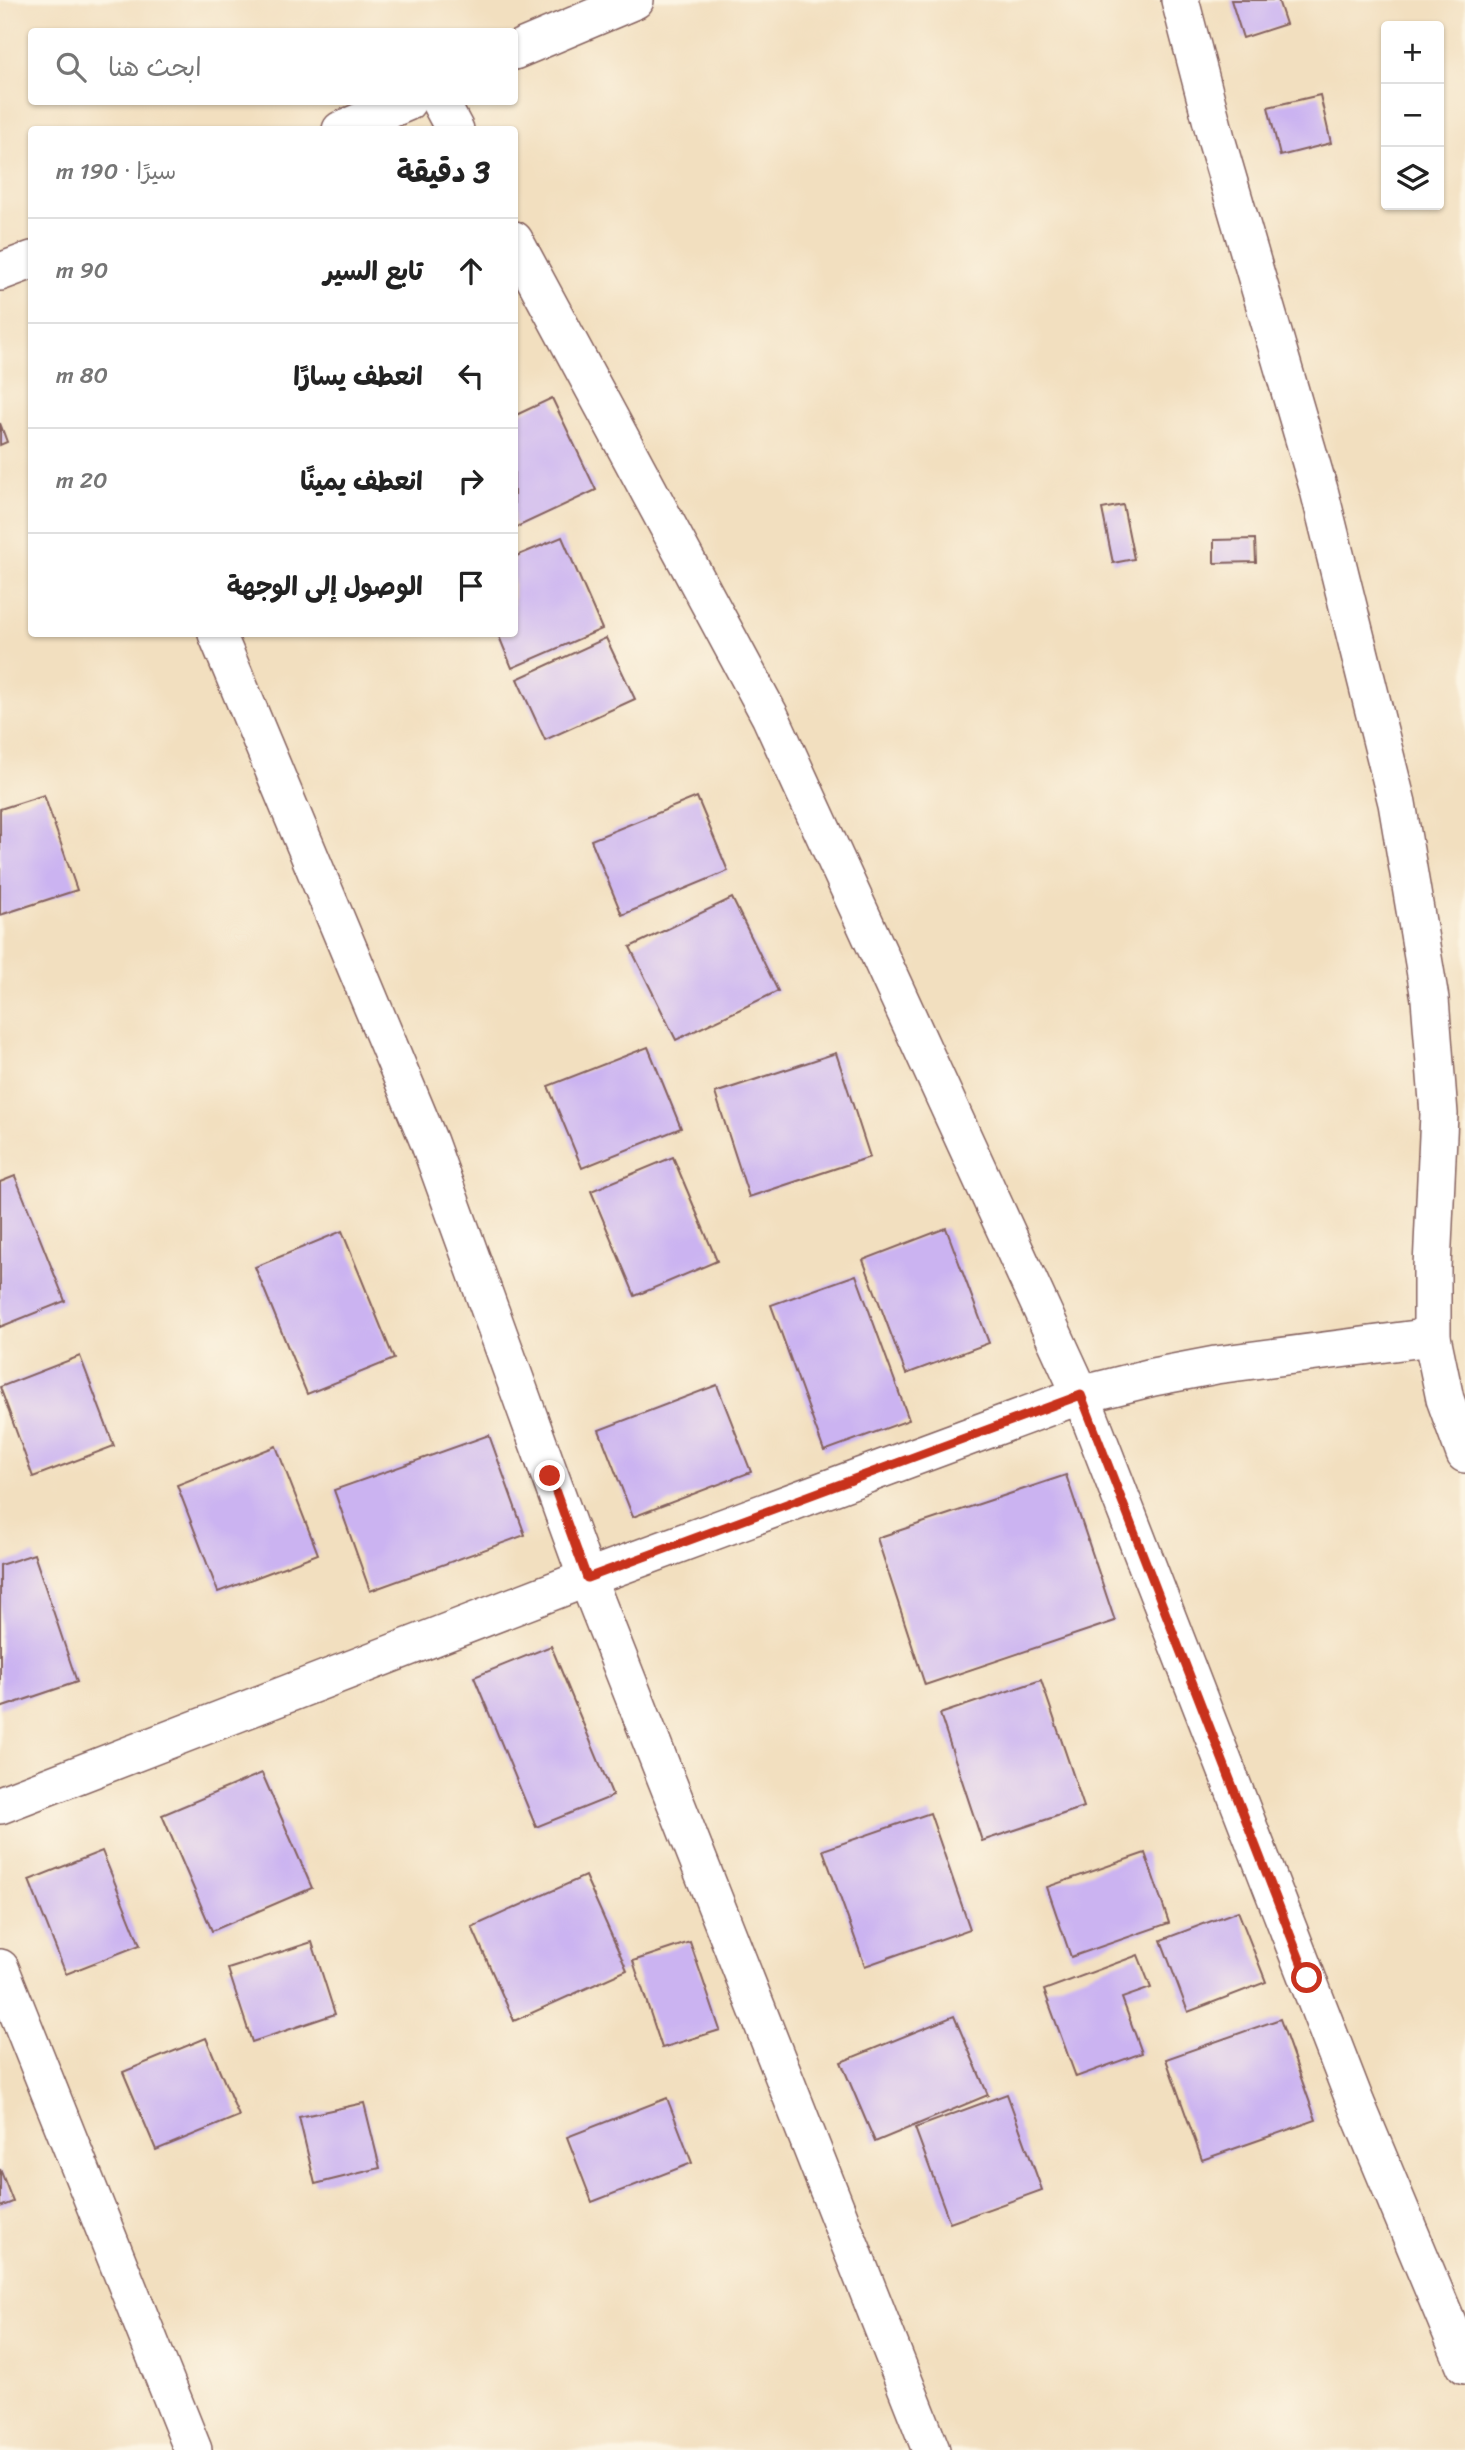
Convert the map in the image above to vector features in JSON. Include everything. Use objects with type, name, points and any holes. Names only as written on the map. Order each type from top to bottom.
[{"type":"street","points":[[518,49],[635,0]]},
{"type":"street","points":[[1180,0],[1217,142],[1319,491],[1397,803],[1430,999],[1439,1114],[1432,1267],[1432,1337],[1455,1396],[1465,1454]]},
{"type":"street","points":[[350,126],[400,105]]},
{"type":"street","points":[[442,105],[453,126]]},
{"type":"street","points":[[518,247],[770,716],[1081,1395],[1351,2091],[1465,2365]]},
{"type":"street","points":[[0,272],[28,262]]},
{"type":"street","points":[[218,637],[429,1142],[587,1578],[931,2450]]},
{"type":"street","points":[[0,1805],[587,1578],[1081,1395],[1216,1365],[1432,1337]]},
{"type":"street","points":[[0,1968],[193,2450]]},
{"type":"building","points":[[1231,0],[1278,0],[1286,24],[1243,38]]},
{"type":"building","points":[[1320,95],[1331,143],[1280,156],[1268,107]]},
{"type":"building","points":[[552,398],[596,490],[518,527],[518,414]]},
{"type":"building","points":[[0,423],[7,442],[0,445]]},
{"type":"building","points":[[1123,505],[1134,559],[1113,563],[1102,509]]},
{"type":"building","points":[[562,537],[602,629],[512,668],[499,637],[518,637],[518,555]]},
{"type":"building","points":[[1255,539],[1256,562],[1214,563],[1214,540]]},
{"type":"building","points":[[606,638],[635,699],[545,740],[517,679]]},
{"type":"building","points":[[44,795],[77,890],[0,915],[0,809]]},
{"type":"building","points":[[697,797],[728,871],[622,915],[591,840]]},
{"type":"building","points":[[732,898],[778,991],[676,1040],[630,947]]},
{"type":"building","points":[[648,1047],[681,1128],[582,1168],[548,1086]]},
{"type":"building","points":[[836,1053],[870,1157],[749,1197],[715,1093]]},
{"type":"building","points":[[673,1157],[717,1261],[635,1296],[591,1191]]},
{"type":"building","points":[[15,1176],[65,1301],[0,1327],[0,1182]]},
{"type":"building","points":[[946,1228],[989,1343],[906,1374],[863,1260]]},
{"type":"building","points":[[342,1231],[394,1359],[307,1394],[255,1267]]},
{"type":"building","points":[[856,1275],[909,1420],[824,1451],[771,1305]]},
{"type":"building","points":[[80,1356],[114,1446],[33,1477],[0,1387]]},
{"type":"building","points":[[717,1385],[751,1472],[633,1517],[599,1430]]},
{"type":"building","points":[[489,1435],[525,1535],[370,1591],[334,1490]]},
{"type":"building","points":[[276,1446],[318,1554],[218,1592],[177,1485]]},
{"type":"building","points":[[1066,1475],[1115,1621],[925,1685],[877,1538]]},
{"type":"building","points":[[34,1554],[77,1682],[0,1708],[0,1565]]},
{"type":"building","points":[[551,1646],[613,1796],[536,1827],[474,1677]]},
{"type":"building","points":[[1041,1680],[1084,1807],[982,1841],[940,1714]]},
{"type":"building","points":[[262,1773],[312,1888],[212,1931],[162,1815]]},
{"type":"building","points":[[930,1813],[970,1929],[865,1966],[823,1850]]},
{"type":"building","points":[[102,1851],[140,1945],[66,1974],[29,1880]]},
{"type":"building","points":[[1145,1853],[1169,1923],[1071,1957],[1047,1887]]},
{"type":"building","points":[[585,1876],[627,1970],[514,2021],[472,1927]]},
{"type":"building","points":[[1238,1911],[1266,1982],[1188,2012],[1161,1940]]},
{"type":"building","points":[[312,1942],[335,2014],[252,2042],[228,1969]]},
{"type":"building","points":[[690,1942],[720,2030],[662,2048],[633,1961]]},
{"type":"building","points":[[1138,1955],[1151,1988],[1122,1998],[1142,2053],[1076,2077],[1044,1990]]},
{"type":"building","points":[[954,2016],[988,2095],[875,2142],[841,2062]]},
{"type":"building","points":[[1280,2019],[1316,2120],[1202,2160],[1166,2059]]},
{"type":"building","points":[[206,2038],[239,2116],[156,2150],[123,2072]]},
{"type":"building","points":[[1007,2094],[1042,2190],[950,2223],[915,2128]]},
{"type":"building","points":[[667,2098],[692,2163],[592,2202],[567,2137]]},
{"type":"building","points":[[364,2103],[380,2168],[315,2184],[299,2117]]},
{"type":"building","points":[[0,2169],[13,2202],[0,2207]]},
{"type":"route","points":[[550,1476],[587,1578],[1081,1395],[1307,1978]]}]
